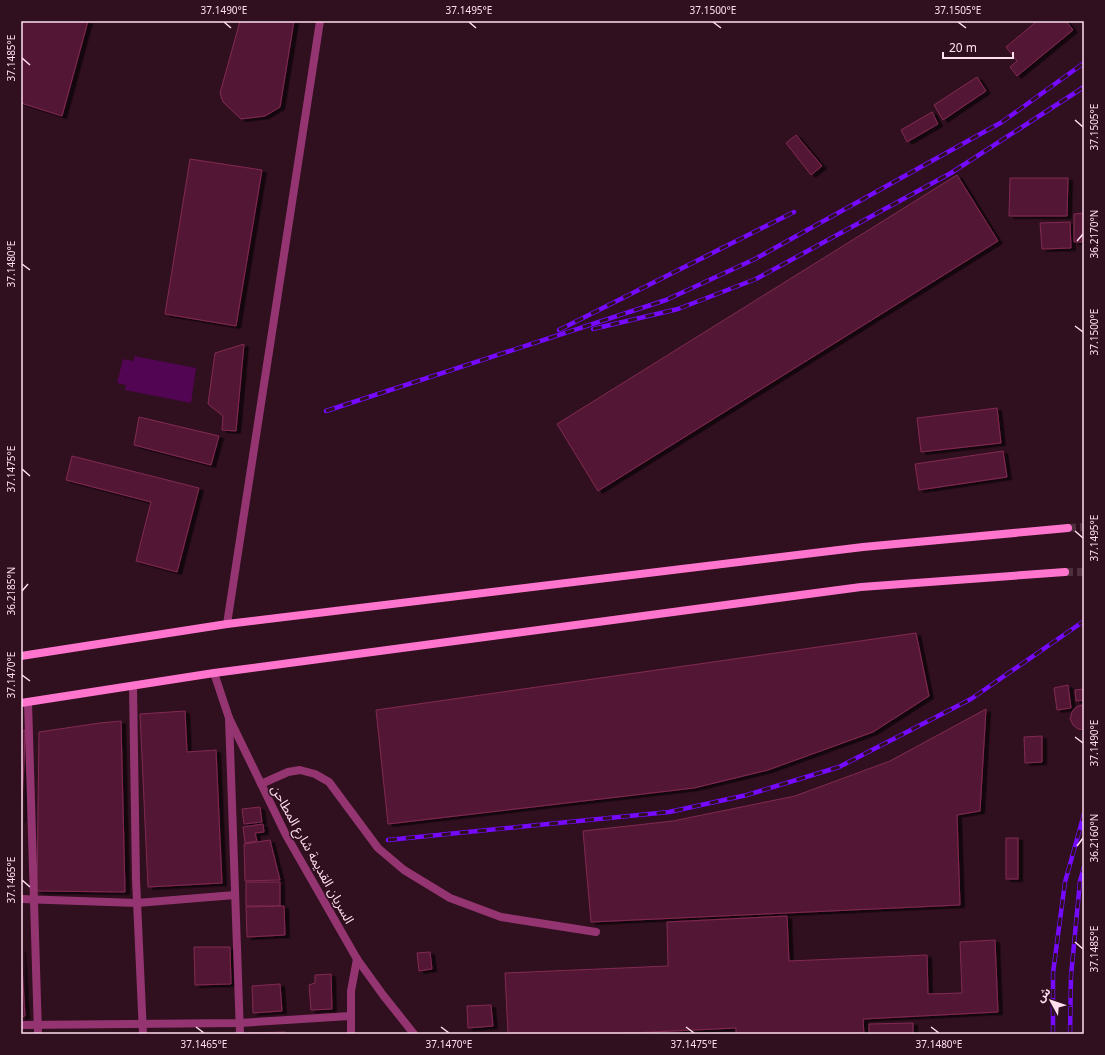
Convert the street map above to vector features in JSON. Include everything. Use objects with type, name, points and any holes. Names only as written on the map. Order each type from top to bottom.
[{"type":"main road","points":[[21,656],[227,624],[855,548],[1068,528]]},
{"type":"main road","points":[[24,702],[214,673],[861,587],[1065,572]]},
{"type":"street","points":[[227,624],[320,21]]},
{"type":"street","name":"السريان القديمة شارع المطاحن","points":[[214,673],[229,718],[286,835],[357,960],[382,995],[414,1034]]},
{"type":"street","points":[[133,686],[137,903],[144,1034]]},
{"type":"street","points":[[24,702],[34,899],[38,1034]]},
{"type":"street","points":[[229,718],[240,1034]]},
{"type":"street","points":[[261,784],[288,772],[300,770],[314,774],[329,782],[378,848],[404,870],[450,898],[500,917],[596,932]]},
{"type":"street","points":[[21,899],[137,903],[235,895]]},
{"type":"street","points":[[351,1034],[351,991],[357,960]]},
{"type":"street","points":[[21,1025],[240,1023],[350,1016]]},
{"type":"shaded area","points":[[134,356],[196,368],[191,403],[125,390],[126,385],[117,383],[123,359],[134,361]]},
{"type":"building","points":[[21,21],[88,21],[62,116],[21,103]]},
{"type":"building","points":[[240,21],[294,21],[280,107],[265,116],[241,119],[223,102],[220,93]]},
{"type":"building","points":[[1037,21],[1066,21],[1073,30],[1017,76],[1010,67],[1017,61],[1006,47]]},
{"type":"building","points":[[977,77],[986,91],[943,120],[934,105]]},
{"type":"building","points":[[932,112],[938,124],[907,142],[901,130]]},
{"type":"building","points":[[796,135],[822,166],[811,175],[786,143]]},
{"type":"building","points":[[190,159],[262,170],[236,326],[165,314]]},
{"type":"building","points":[[957,175],[998,241],[598,491],[557,424]]},
{"type":"building","points":[[1010,178],[1068,178],[1067,216],[1009,216]]},
{"type":"building","points":[[1083,213],[1082,242],[1074,242],[1074,214]]},
{"type":"building","points":[[1070,222],[1071,248],[1042,249],[1040,223]]},
{"type":"building","points":[[244,344],[236,431],[222,430],[223,416],[208,404],[215,353]]},
{"type":"building","points":[[997,408],[1001,443],[921,452],[917,418]]},
{"type":"building","points":[[139,417],[219,436],[211,465],[134,445]]},
{"type":"building","points":[[1003,451],[1007,477],[919,490],[915,464]]},
{"type":"building","points":[[72,456],[199,488],[177,572],[136,561],[151,502],[66,480]]},
{"type":"building","points":[[916,633],[929,696],[873,732],[768,770],[694,788],[388,824],[376,710]]},
{"type":"building","points":[[1068,685],[1071,708],[1057,710],[1054,688]]},
{"type":"building","points":[[1084,689],[1084,700],[1076,701],[1075,690]]},
{"type":"building","points":[[1084,705],[1084,730],[1078,729],[1073,725],[1070,719],[1072,712],[1076,707]]},
{"type":"building","points":[[986,709],[980,811],[957,815],[960,905],[591,922],[583,831],[673,821],[795,796],[890,761]]},
{"type":"building","points":[[185,711],[187,752],[216,750],[222,883],[148,887],[140,714]]},
{"type":"building","points":[[121,721],[125,892],[37,891],[39,732]]},
{"type":"building","points":[[25,730],[24,764],[21,820],[21,731]]},
{"type":"building","points":[[1042,736],[1042,762],[1025,763],[1024,737]]},
{"type":"building","points":[[260,807],[262,822],[244,824],[242,809]]},
{"type":"building","points":[[263,824],[264,832],[255,833],[257,841],[245,843],[243,827]]},
{"type":"building","points":[[1006,838],[1018,838],[1018,879],[1006,879]]},
{"type":"building","points":[[270,840],[280,880],[245,881],[244,844]]},
{"type":"building","points":[[246,882],[280,882],[280,906],[246,906]]},
{"type":"building","points":[[284,906],[285,935],[247,937],[246,907]]},
{"type":"building","points":[[787,916],[789,961],[927,955],[928,994],[962,993],[960,942],[995,940],[998,1012],[863,1019],[864,1034],[736,1034],[736,1028],[611,1034],[508,1034],[505,973],[668,966],[667,922]]},
{"type":"building","points":[[194,947],[230,947],[231,984],[195,985]]},
{"type":"building","points":[[21,949],[25,1016],[21,1017]]},
{"type":"building","points":[[430,952],[432,969],[419,971],[417,953]]},
{"type":"building","points":[[331,974],[332,1009],[311,1010],[309,985],[315,983],[315,975]]},
{"type":"building","points":[[280,984],[282,1011],[253,1013],[252,986]]},
{"type":"building","points":[[491,1005],[493,1026],[468,1028],[467,1006]]},
{"type":"building","points":[[913,1023],[913,1034],[869,1034],[869,1024]]},
{"type":"building","points":[[285,1032],[285,1034],[248,1034],[248,1033]]},
{"type":"tunnel","points":[[1068,528],[1084,527]]},
{"type":"tunnel","points":[[1065,572],[1084,572]]},
{"type":"railway","points":[[326,411],[666,300],[755,259],[1002,122],[1084,63]]},
{"type":"railway","points":[[593,329],[678,309],[756,279],[951,173],[1084,87]]},
{"type":"railway","points":[[559,330],[794,212]]},
{"type":"railway","points":[[388,840],[669,812],[747,795],[839,767],[971,699],[1084,621]]},
{"type":"railway","points":[[1053,1034],[1053,973],[1065,882],[1084,814]]},
{"type":"railway","points":[[1070,1034],[1071,976],[1080,881],[1084,867]]}]
